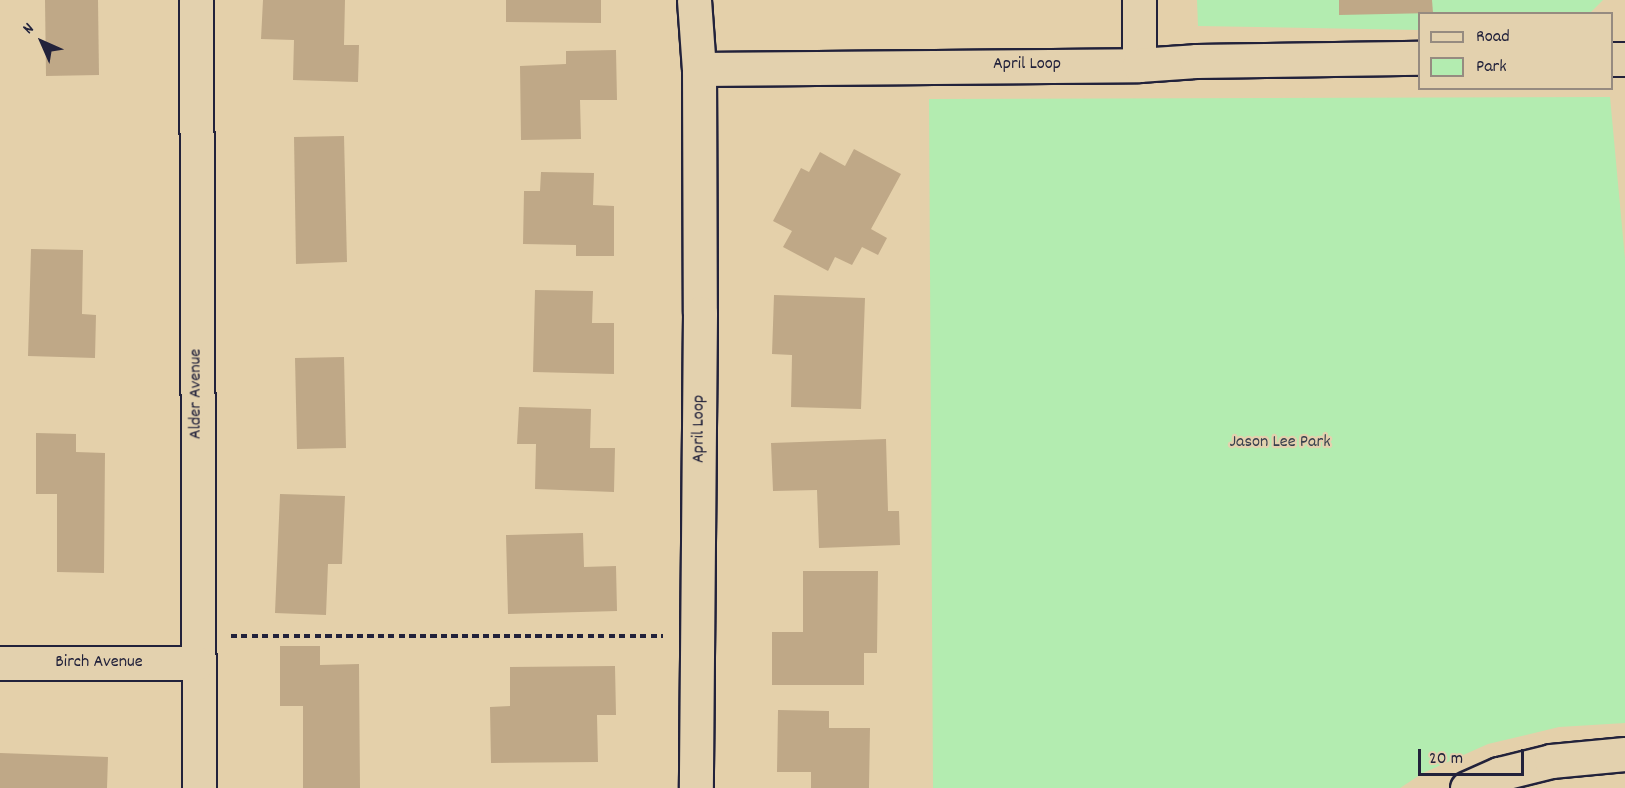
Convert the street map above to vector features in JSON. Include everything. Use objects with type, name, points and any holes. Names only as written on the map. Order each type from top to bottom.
[{"type":"street","name":"Alder Avenue","points":[[196,0],[199,788]]},
{"type":"street","name":"April Loop","points":[[694,0],[699,69],[696,788]]},
{"type":"street","points":[[1138,0],[1139,65]]},
{"type":"street","name":"April Loop","points":[[699,69],[1139,65],[1418,58]]},
{"type":"street","name":"Birch Avenue","points":[[0,663],[197,663]]},
{"type":"street","points":[[1467,788],[1498,774],[1551,760],[1625,754]]},
{"type":"path","points":[[224,636],[663,636]]},
{"type":"green space","points":[[1197,0],[1603,0],[1591,12],[1418,12],[1418,30],[1198,26]]},
{"type":"green space","name":"Jason Lee Park","points":[[1610,97],[1625,259],[1625,723],[1559,727],[1488,744],[1423,773],[1400,788],[933,788],[929,99]]},
{"type":"building","points":[[45,0],[98,0],[99,75],[46,76]]},
{"type":"building","points":[[263,0],[345,0],[344,45],[359,45],[358,82],[293,80],[294,40],[261,39]]},
{"type":"building","points":[[506,0],[601,0],[601,23],[506,22]]},
{"type":"building","points":[[1339,0],[1432,0],[1433,12],[1339,15]]},
{"type":"building","points":[[616,50],[617,100],[580,100],[581,139],[521,140],[520,66],[566,64],[566,51]]},
{"type":"building","points":[[344,136],[347,262],[296,264],[294,137]]},
{"type":"building","points":[[854,149],[901,174],[871,229],[887,238],[878,255],[862,247],[852,265],[835,257],[828,271],[783,247],[792,231],[773,221],[801,168],[809,172],[820,152],[845,166]]},
{"type":"building","points":[[541,172],[594,173],[593,205],[614,206],[614,256],[576,256],[576,245],[523,244],[524,191],[540,191]]},
{"type":"building","points":[[31,249],[83,250],[82,314],[96,315],[95,358],[28,356]]},
{"type":"building","points":[[535,290],[593,291],[592,323],[614,323],[614,374],[533,372]]},
{"type":"building","points":[[774,295],[865,298],[861,409],[791,407],[792,355],[772,354]]},
{"type":"building","points":[[344,357],[346,448],[297,449],[295,358]]},
{"type":"building","points":[[519,407],[591,409],[590,448],[615,448],[614,492],[535,489],[536,444],[517,444]]},
{"type":"building","points":[[36,433],[76,434],[76,452],[105,453],[104,573],[57,572],[57,494],[36,494]]},
{"type":"building","points":[[886,439],[888,511],[899,511],[900,545],[819,548],[817,490],[773,491],[771,443]]},
{"type":"building","points":[[280,494],[345,496],[342,564],[328,564],[326,615],[275,613]]},
{"type":"building","points":[[583,533],[584,567],[616,566],[617,611],[508,614],[506,535]]},
{"type":"building","points":[[803,571],[878,571],[877,653],[864,653],[864,685],[772,685],[772,632],[803,632]]},
{"type":"building","points":[[280,646],[320,646],[320,665],[359,664],[360,788],[303,788],[303,706],[280,706]]},
{"type":"building","points":[[615,666],[616,715],[597,715],[598,762],[491,763],[490,707],[510,706],[510,667]]},
{"type":"building","points":[[778,710],[829,711],[829,728],[870,728],[869,788],[811,788],[811,772],[777,772]]},
{"type":"building","points":[[0,753],[108,757],[107,788],[0,788]]}]
